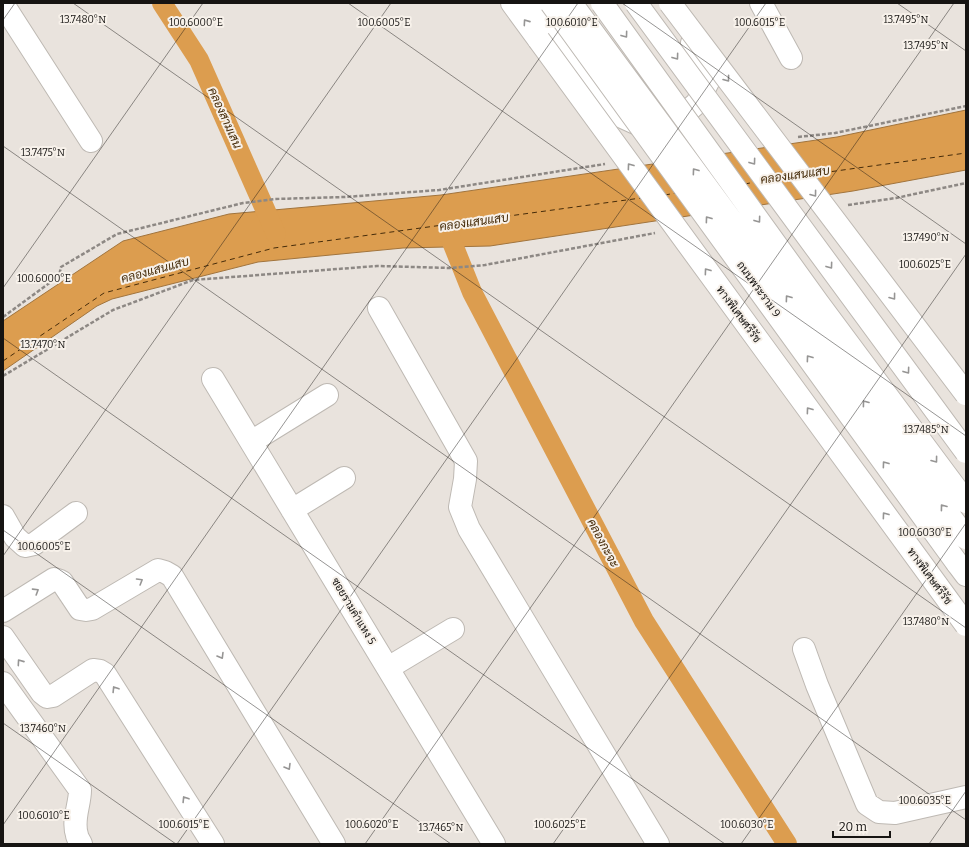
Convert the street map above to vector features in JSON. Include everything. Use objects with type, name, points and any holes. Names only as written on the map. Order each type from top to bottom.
[{"type":"main road","name":"ทางพิเศษศรีรัช","points":[[512,3],[966,625]]},
{"type":"main road","points":[[535,3],[618,115],[652,130],[675,122],[697,103],[709,80],[703,59],[664,3]]},
{"type":"main road","name":"ถนนพระราม 9","points":[[551,3],[962,569]]},
{"type":"main road","name":"ถนนพระราม 9","points":[[571,3],[966,538]]},
{"type":"main road","points":[[602,3],[813,296],[966,502]]},
{"type":"main road","points":[[636,3],[966,452]]},
{"type":"main road","points":[[670,3],[966,394]]},
{"type":"main road","points":[[761,3],[791,58]]},
{"type":"main road","points":[[3,4],[91,141]]},
{"type":"main road","points":[[379,308],[466,461],[465,479],[460,507],[469,529],[658,844]]},
{"type":"main road","name":"ซอยรามคำแหง 5","points":[[213,379],[494,844]]},
{"type":"main road","points":[[251,442],[327,395]]},
{"type":"main road","points":[[292,510],[344,478]]},
{"type":"main road","points":[[3,516],[15,537],[25,546],[34,544],[76,514]]},
{"type":"main road","points":[[3,611],[54,579],[62,582],[80,609],[86,610],[92,609],[158,570],[172,576],[334,844]]},
{"type":"main road","points":[[388,668],[453,630]]},
{"type":"main road","points":[[3,637],[42,693],[47,697],[53,696],[93,670],[106,674],[213,844]]},
{"type":"main road","points":[[804,649],[817,685],[867,804],[879,812],[895,813],[966,798]]},
{"type":"main road","points":[[3,683],[80,790],[80,799],[75,822],[77,836],[81,844]]},
{"type":"path","points":[[3,317],[59,276],[61,268],[117,234],[243,203],[275,199]]},
{"type":"path","points":[[3,376],[113,310],[193,280],[378,266],[451,268],[485,264]]},
{"type":"water","name":"คลองแสนแสบ","points":[[966,110],[966,170],[853,191],[490,246],[403,248],[258,262],[112,299],[97,306],[3,371],[3,321],[123,241],[229,214],[441,195],[837,137]]},
{"type":"waterway","name":"คลองสามเสน","points":[[162,3],[199,60],[276,234]]},
{"type":"waterway","name":"คลองกะจะ","points":[[446,227],[472,292],[644,621],[787,844]]},
{"type":"ferry route","points":[[814,174],[966,153]]},
{"type":"ferry route","points":[[778,179],[789,178]]},
{"type":"ferry route","points":[[745,184],[755,182]]},
{"type":"ferry route","points":[[665,195],[676,193]]},
{"type":"ferry route","points":[[3,361],[104,293],[274,248],[641,198]]}]
